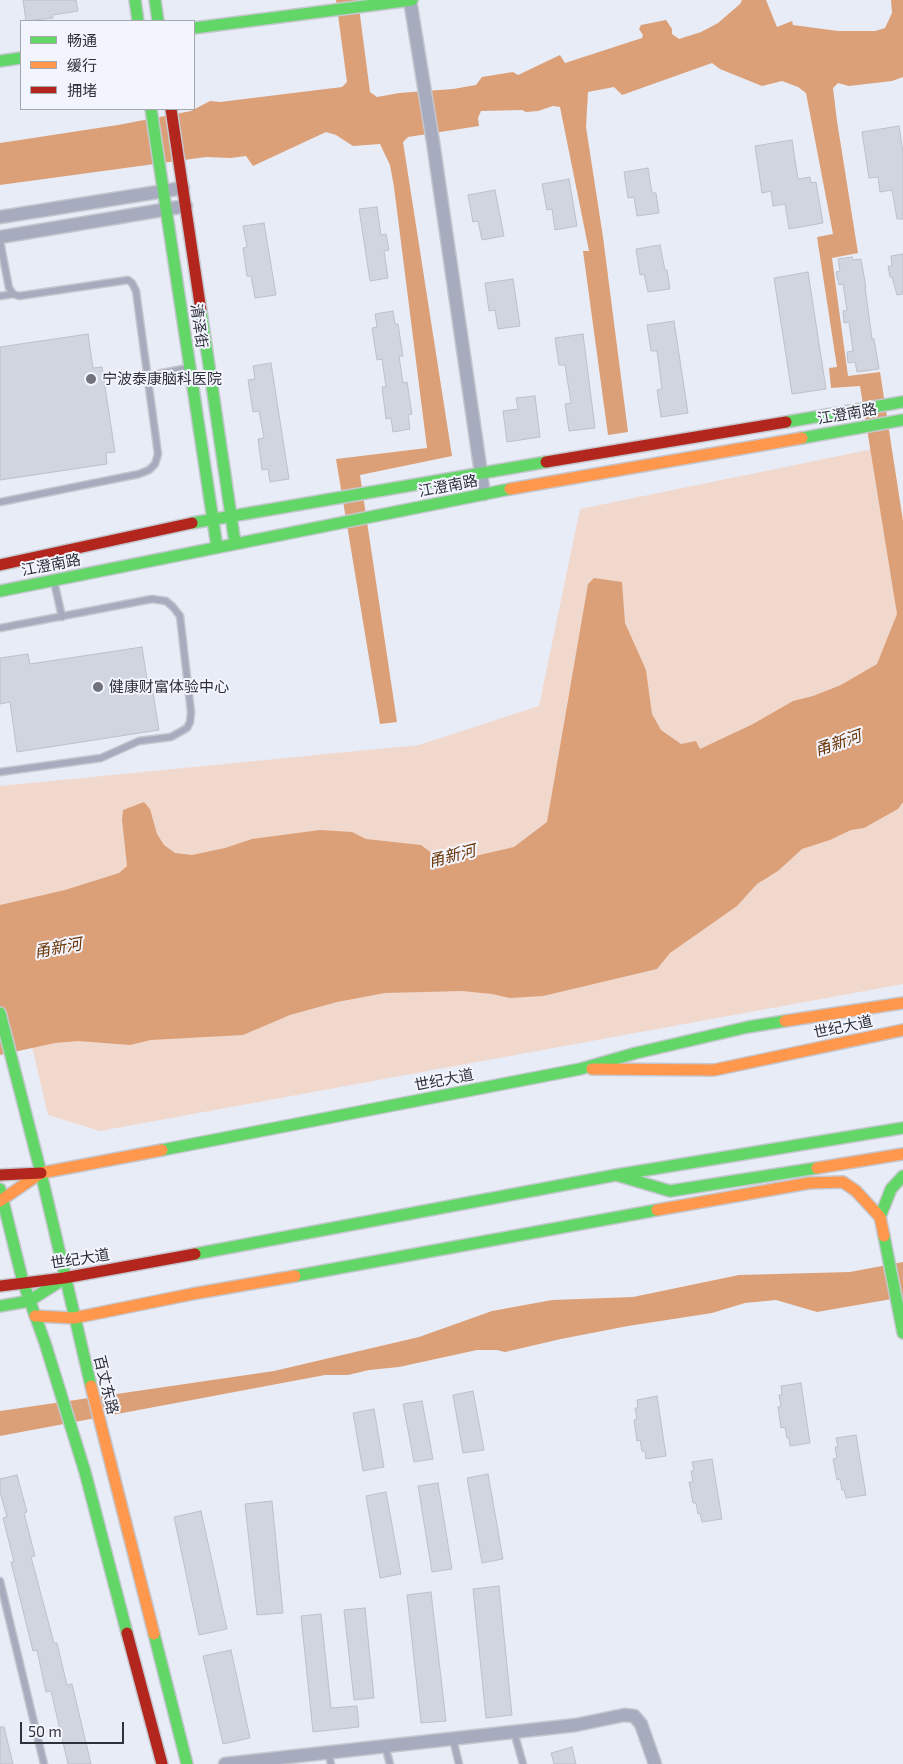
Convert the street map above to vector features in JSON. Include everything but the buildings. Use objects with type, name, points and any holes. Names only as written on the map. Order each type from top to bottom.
[{"type":"main road","points":[[135,0],[138,20]]},
{"type":"main road","points":[[155,0],[158,20]]},
{"type":"main road","points":[[195,28],[411,0]]},
{"type":"main road","points":[[0,61],[20,58]]},
{"type":"main road","name":"清泽街","points":[[151,110],[217,547]]},
{"type":"main road","name":"清泽街","points":[[171,110],[235,544]]},
{"type":"main road","name":"江澄南路","points":[[0,565],[212,519],[903,402]]},
{"type":"main road","name":"江澄南路","points":[[0,590],[484,494],[903,420]]},
{"type":"main road","points":[[580,1069],[636,1052],[732,1030],[903,1003]]},
{"type":"main road","name":"百丈东路","points":[[0,1013],[21,1101],[41,1173],[78,1336],[187,1764]]},
{"type":"main road","name":"世纪大道","points":[[1,1201],[41,1173],[580,1069],[714,1070],[903,1030]]},
{"type":"main road","name":"世纪大道","points":[[0,1286],[64,1278],[616,1175],[903,1128]]},
{"type":"main road","points":[[616,1175],[670,1191],[903,1154]]},
{"type":"main road","points":[[0,1175],[41,1173]]},
{"type":"main road","points":[[880,1217],[891,1189],[903,1176]]},
{"type":"main road","points":[[35,1316],[74,1318],[192,1294],[809,1183],[843,1182],[856,1191],[880,1217],[903,1333]]},
{"type":"main road","points":[[0,1189],[1,1201],[23,1282],[45,1343],[85,1472],[162,1764]]},
{"type":"main road","points":[[0,1306],[29,1301],[64,1278]]},
{"type":"street","points":[[411,0],[484,494]]},
{"type":"street","points":[[0,217],[183,188]]},
{"type":"street","points":[[0,237],[186,206]]},
{"type":"street","points":[[226,1764],[330,1758],[385,1746],[576,1725],[624,1715],[634,1716],[641,1724],[654,1764]]},
{"type":"lane","points":[[0,242],[9,288],[12,294]]},
{"type":"lane","points":[[0,296],[12,294],[19,296],[128,280],[132,283],[136,291],[158,454],[156,464],[140,474],[0,502]]},
{"type":"lane","points":[[148,376],[190,368]]},
{"type":"lane","points":[[54,580],[62,617]]},
{"type":"lane","points":[[0,628],[152,599],[166,601],[180,616],[191,712],[187,728],[171,737],[139,741],[101,758],[0,772]]},
{"type":"lane","points":[[0,1581],[44,1764]]},
{"type":"lane","points":[[514,1732],[523,1764]]},
{"type":"lane","points":[[453,1739],[459,1764]]},
{"type":"lane","points":[[385,1746],[390,1764]]},
{"type":"shaded area","points":[[873,449],[903,576],[903,984],[100,1131],[48,1115],[0,909],[0,786],[419,745],[539,706],[580,509]]},
{"type":"water","name":"甬新河","points":[[336,0],[358,0],[370,92],[377,97],[476,85],[482,77],[513,72],[518,75],[560,55],[565,63],[642,38],[643,35],[639,29],[641,25],[666,20],[672,29],[672,34],[679,39],[701,32],[718,23],[740,4],[742,0],[766,0],[777,27],[792,21],[793,25],[838,31],[875,31],[885,28],[892,13],[891,0],[903,0],[903,77],[892,81],[849,86],[838,83],[833,88],[858,253],[832,258],[848,376],[880,372],[903,521],[903,802],[898,809],[864,828],[851,830],[830,840],[802,849],[778,871],[757,884],[737,906],[670,953],[657,969],[543,996],[510,998],[462,991],[385,993],[337,1002],[290,1015],[243,1035],[151,1040],[130,1045],[78,1041],[55,1043],[0,1055],[0,905],[65,890],[119,873],[127,866],[122,820],[123,810],[144,802],[150,809],[157,834],[164,845],[175,853],[192,855],[225,848],[252,839],[320,830],[352,832],[366,839],[421,845],[437,857],[458,860],[514,847],[547,822],[588,584],[594,578],[622,582],[625,623],[646,670],[652,714],[661,730],[681,744],[696,741],[700,749],[753,724],[793,701],[813,696],[841,685],[877,664],[897,614],[860,386],[831,388],[829,368],[837,367],[817,237],[833,234],[806,93],[798,87],[782,81],[762,86],[720,69],[712,63],[622,95],[614,87],[588,92],[586,127],[603,237],[628,432],[608,435],[583,251],[589,251],[560,107],[553,106],[538,111],[526,112],[522,110],[481,111],[478,118],[479,126],[408,137],[403,142],[452,456],[360,475],[397,722],[380,724],[336,459],[427,448],[394,187],[390,165],[380,144],[353,146],[336,135],[326,132],[253,166],[246,156],[231,158],[206,157],[0,185],[0,143],[118,125],[191,111],[210,101],[220,102],[342,87],[347,82]]},
{"type":"water","points":[[903,1262],[903,1297],[817,1312],[776,1300],[745,1303],[712,1313],[628,1326],[505,1352],[477,1350],[399,1367],[369,1370],[348,1375],[325,1375],[0,1436],[0,1411],[274,1371],[419,1337],[492,1311],[552,1300],[633,1297],[739,1275],[850,1272]]},
{"type":"traffic: fast","points":[[135,0],[138,20]]},
{"type":"traffic: fast","points":[[155,0],[158,20]]},
{"type":"traffic: fast","points":[[195,28],[412,0]]},
{"type":"traffic: fast","points":[[0,61],[20,58]]},
{"type":"traffic: fast","points":[[151,110],[217,547]]},
{"type":"traffic: fast","points":[[201,311],[235,543]]},
{"type":"traffic: fast","points":[[786,422],[903,402]]},
{"type":"traffic: fast","points":[[802,438],[903,420]]},
{"type":"traffic: fast","points":[[192,523],[546,462]]},
{"type":"traffic: fast","points":[[0,591],[510,489]]},
{"type":"traffic: fast","points":[[0,1013],[41,1173],[91,1386]]},
{"type":"traffic: fast","points":[[162,1150],[580,1069],[636,1053],[748,1027],[785,1021]]},
{"type":"traffic: fast","points":[[616,1175],[903,1128]]},
{"type":"traffic: fast","points":[[195,1254],[616,1175],[670,1191],[817,1168]]},
{"type":"traffic: fast","points":[[880,1217],[891,1189],[903,1176]]},
{"type":"traffic: fast","points":[[0,1189],[23,1282],[45,1343],[85,1472],[127,1633]]},
{"type":"traffic: fast","points":[[295,1276],[657,1210]]},
{"type":"traffic: fast","points":[[884,1236],[903,1333]]},
{"type":"traffic: fast","points":[[0,1306],[29,1301],[62,1280]]},
{"type":"traffic: fast","points":[[154,1634],[187,1764]]},
{"type":"traffic: slow","points":[[510,489],[802,438]]},
{"type":"traffic: slow","points":[[785,1021],[903,1003]]},
{"type":"traffic: slow","points":[[592,1069],[714,1070],[903,1030]]},
{"type":"traffic: slow","points":[[0,1201],[41,1173],[162,1150]]},
{"type":"traffic: slow","points":[[817,1168],[903,1154]]},
{"type":"traffic: slow","points":[[657,1210],[809,1183],[843,1182],[856,1191],[880,1217],[884,1236]]},
{"type":"traffic: slow","points":[[35,1316],[74,1318],[192,1294],[295,1276]]},
{"type":"traffic: slow","points":[[91,1386],[154,1634]]},
{"type":"traffic: jam","points":[[171,110],[201,311]]},
{"type":"traffic: jam","points":[[546,462],[786,422]]},
{"type":"traffic: jam","points":[[0,565],[192,523]]},
{"type":"traffic: jam","points":[[0,1175],[41,1173]]},
{"type":"traffic: jam","points":[[0,1286],[64,1278],[195,1254]]},
{"type":"traffic: jam","points":[[127,1633],[162,1764]]},
{"type":"place","name":"宁波泰康脑科医院","points":[[91,379]]},
{"type":"place","name":"健康财富体验中心","points":[[98,687]]}]
